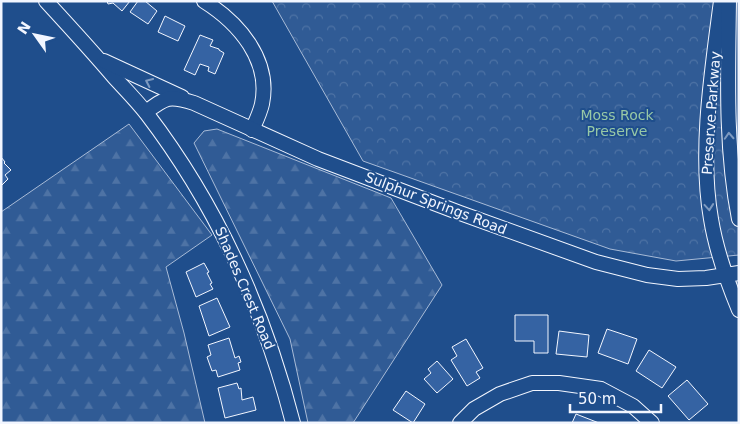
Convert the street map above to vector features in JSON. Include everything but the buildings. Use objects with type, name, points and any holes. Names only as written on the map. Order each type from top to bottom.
[{"type":"street","name":"Shades Crest Road","points":[[46,1],[146,112],[196,184],[216,218],[232,250],[272,351],[292,423]]},
{"type":"street","points":[[204,1],[219,10],[242,32],[259,63],[264,92],[259,115],[252,130]]},
{"type":"street","name":"Preserve Parkway","points":[[721,1],[712,72],[707,142],[707,177],[710,219],[732,274],[739,310]]},
{"type":"street","name":"Preserve Parkway","points":[[729,1],[728,110],[731,173],[739,219]]},
{"type":"street","points":[[97,58],[194,103]]},
{"type":"street","name":"Sulphur Springs Road","points":[[146,112],[161,101],[175,97],[194,103],[318,158],[596,262],[647,275],[678,279],[732,274]]},
{"type":"street","points":[[460,423],[474,408],[500,394],[532,383],[559,383],[601,389],[633,406],[652,423]]},
{"type":"green space","name":"Moss Rock Preserve","points":[[272,1],[739,1],[739,255],[676,261],[610,249],[363,161]]},
{"type":"green space","points":[[129,124],[212,235],[166,267],[205,423],[1,423],[1,212]]},
{"type":"green space","points":[[217,129],[391,198],[442,285],[353,423],[308,423],[290,339],[194,143],[204,131]]}]
